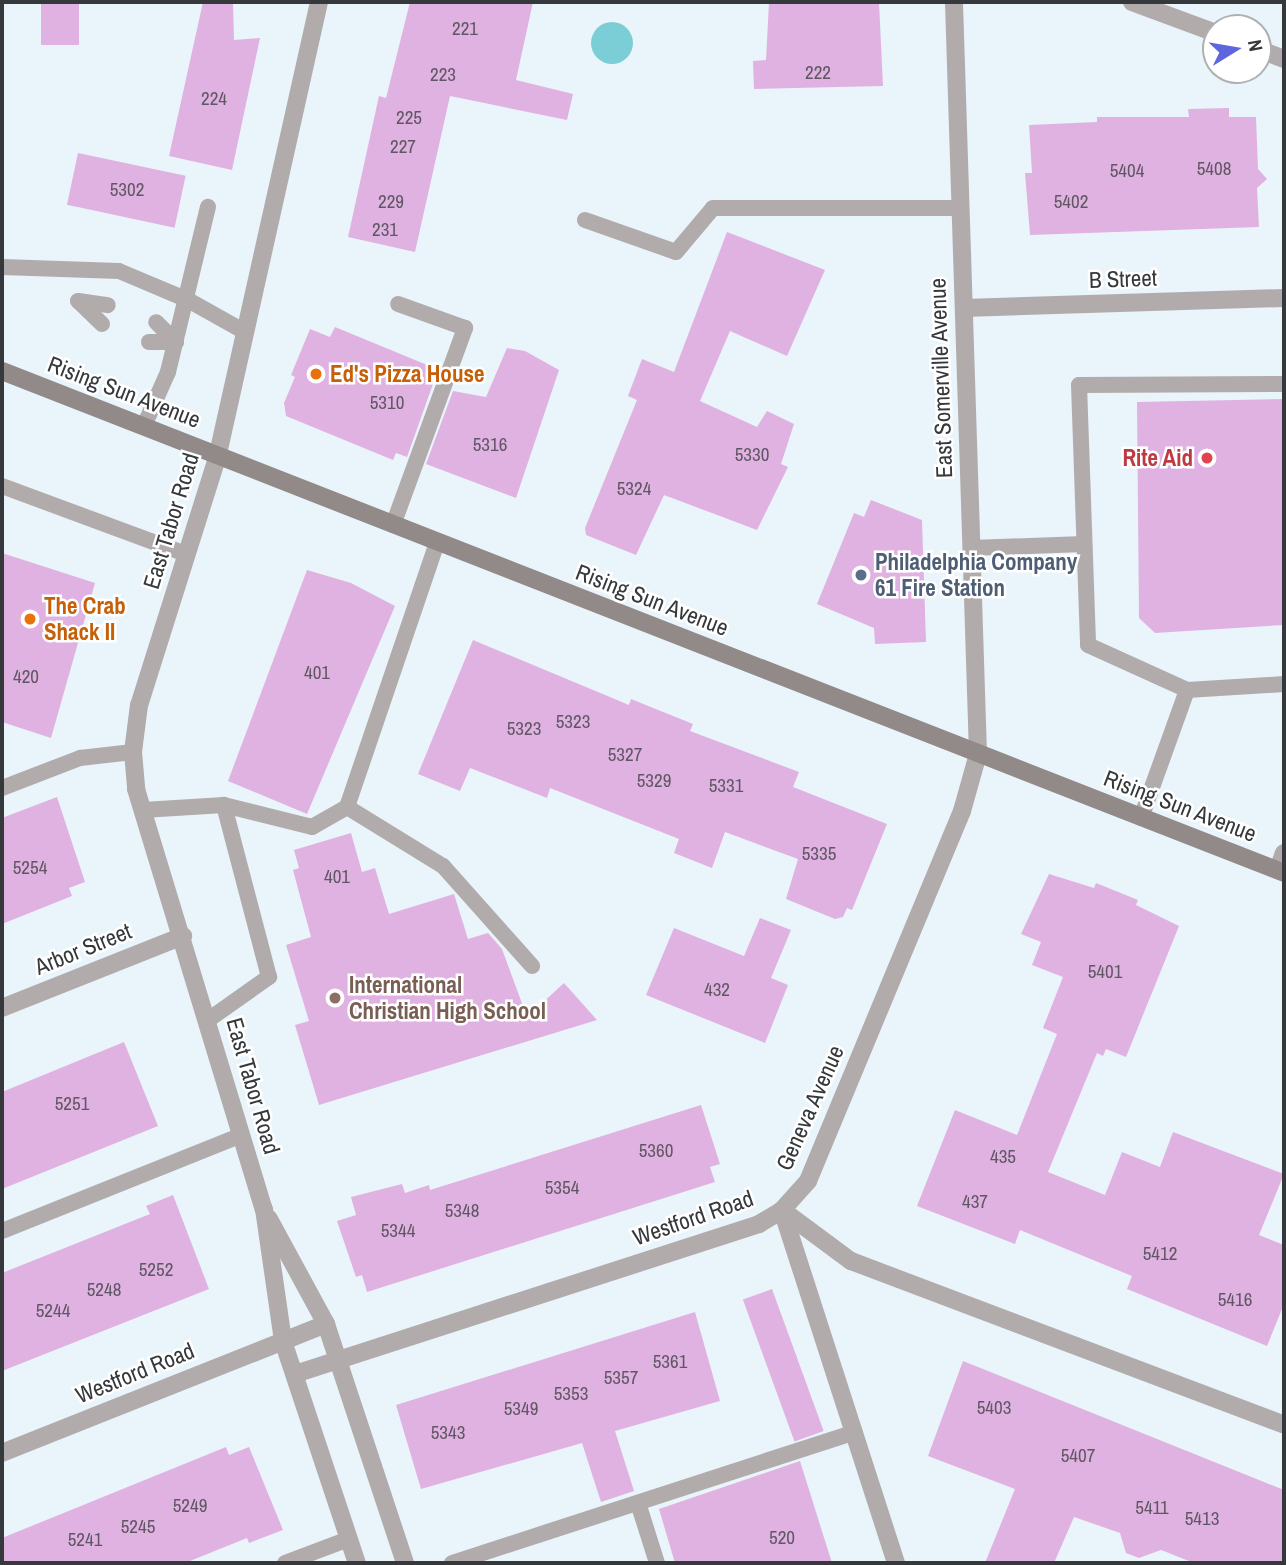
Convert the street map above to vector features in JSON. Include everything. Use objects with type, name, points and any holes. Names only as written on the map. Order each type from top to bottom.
[{"type":"main road","name":"Rising Sun Avenue","points":[[2,371],[1281,872]]},
{"type":"street","name":"East Tabor Road","points":[[319,2],[218,455],[139,705],[133,752],[143,810],[264,1209],[283,1340],[357,1563]]},
{"type":"street","name":"East Somerville Avenue","points":[[954,2],[978,754]]},
{"type":"street","points":[[1132,2],[1202,28]]},
{"type":"street","name":"B Street","points":[[964,308],[1284,298]]},
{"type":"street","name":"Geneva Avenue","points":[[782,1210],[814,1168],[962,811],[978,754]]},
{"type":"street","points":[[1281,872],[1284,852]]},
{"type":"street","name":"Arbor Street","points":[[2,1008],[183,936]]},
{"type":"street","name":"East Tabor Road","points":[[264,1209],[326,1324],[405,1563]]},
{"type":"street","points":[[782,1210],[896,1563]]},
{"type":"street","name":"Westford Road","points":[[295,1374],[759,1224],[782,1210],[851,1261],[1284,1425]]},
{"type":"street","name":"Westford Road","points":[[2,1453],[326,1324]]},
{"type":"lane","points":[[144,426],[168,372],[188,300],[208,207]]},
{"type":"lane","points":[[585,220],[676,253],[713,208],[960,208]]},
{"type":"lane","points":[[2,267],[119,271],[188,300],[245,332]]},
{"type":"lane","points":[[72,270],[78,301],[102,324]]},
{"type":"lane","points":[[78,301],[108,305]]},
{"type":"lane","points":[[393,525],[465,328],[398,304]]},
{"type":"lane","points":[[156,323],[176,342]]},
{"type":"lane","points":[[149,342],[176,342]]},
{"type":"lane","points":[[1284,384],[1079,385],[1088,645],[1187,690],[1284,684]]},
{"type":"lane","points":[[2,486],[186,554]]},
{"type":"lane","points":[[143,810],[223,806],[312,827],[347,807],[437,542]]},
{"type":"lane","points":[[971,548],[1084,544]]},
{"type":"lane","points":[[1141,818],[1187,690]]},
{"type":"lane","points":[[2,788],[80,758],[133,752]]},
{"type":"lane","points":[[208,1020],[269,977],[223,806]]},
{"type":"lane","points":[[347,807],[443,866],[532,966]]},
{"type":"lane","points":[[2,1231],[242,1135]]},
{"type":"lane","points":[[452,1563],[854,1432]]},
{"type":"lane","points":[[638,1503],[657,1563]]},
{"type":"lane","points":[[285,1563],[349,1539]]},
{"type":"water","points":[[612,22],[627,28],[633,43],[627,58],[612,64],[597,58],[591,43],[597,28]]},
{"type":"building","points":[[41,2],[79,2],[79,45],[41,45]]},
{"type":"building","points":[[203,2],[233,2],[234,40],[260,38],[232,170],[169,156]]},
{"type":"building","points":[[410,2],[533,2],[516,80],[573,94],[567,120],[450,96],[415,252],[348,237],[379,96],[386,98]]},
{"type":"building","points":[[769,2],[879,2],[883,86],[754,89],[753,61],[766,60]]},
{"type":"building","points":[[1229,108],[1229,117],[1256,117],[1258,169],[1267,179],[1257,188],[1259,227],[1030,235],[1025,173],[1032,173],[1029,125],[1097,122],[1097,117],[1189,117],[1188,109]]},
{"type":"building","points":[[78,153],[186,176],[175,228],[67,205]]},
{"type":"building","points":[[727,232],[825,270],[787,356],[730,331],[700,401],[757,427],[767,411],[794,424],[781,464],[788,467],[757,530],[664,495],[636,555],[586,535],[585,528],[637,400],[628,396],[642,359],[674,372]]},
{"type":"building","points":[[335,327],[432,367],[426,382],[433,384],[407,457],[396,453],[393,460],[286,416],[284,403],[295,377],[291,375],[310,329],[330,337]]},
{"type":"building","points":[[507,348],[525,351],[559,370],[516,498],[426,464],[453,391],[486,397]]},
{"type":"building","points":[[1284,399],[1284,625],[1155,633],[1139,618],[1137,402]]},
{"type":"building","points":[[871,500],[922,520],[926,642],[875,644],[874,628],[817,604],[854,513],[864,517]]},
{"type":"building","points":[[2,553],[95,583],[51,738],[2,722]]},
{"type":"building","points":[[307,570],[351,583],[395,606],[307,814],[228,781]]},
{"type":"building","points":[[473,640],[629,705],[631,699],[693,724],[690,731],[799,772],[793,787],[887,824],[852,910],[847,908],[843,917],[835,919],[786,899],[798,859],[725,832],[712,868],[674,853],[679,839],[550,788],[547,798],[470,768],[460,791],[418,774]]},
{"type":"building","points":[[57,797],[85,882],[69,888],[72,896],[2,924],[2,818]]},
{"type":"building","points":[[351,833],[362,872],[375,868],[389,914],[454,894],[468,939],[488,933],[502,949],[527,1017],[564,983],[597,1020],[319,1105],[295,1025],[309,1021],[286,945],[311,937],[293,870],[299,868],[294,850]]},
{"type":"building","points":[[1049,874],[1094,888],[1096,883],[1138,900],[1136,905],[1179,926],[1126,1057],[1106,1049],[1103,1056],[1097,1053],[1048,1172],[1105,1195],[1122,1152],[1160,1167],[1173,1132],[1284,1174],[1259,1235],[1284,1245],[1284,1304],[1267,1346],[1127,1289],[1132,1276],[1020,1230],[1015,1244],[917,1206],[955,1110],[1017,1135],[1057,1034],[1043,1028],[1063,977],[1032,965],[1041,942],[1021,934]]},
{"type":"building","points":[[760,918],[791,930],[771,978],[788,985],[765,1043],[646,995],[674,928],[744,956]]},
{"type":"building","points":[[124,1042],[158,1126],[2,1189],[2,1092]]},
{"type":"building","points":[[701,1105],[720,1164],[710,1167],[715,1182],[367,1292],[362,1275],[356,1277],[337,1221],[356,1215],[351,1197],[402,1184],[405,1193],[429,1185],[430,1190]]},
{"type":"building","points":[[173,1195],[209,1289],[2,1371],[2,1273],[150,1214],[146,1206]]},
{"type":"building","points":[[772,1289],[824,1431],[795,1441],[743,1300]]},
{"type":"building","points":[[695,1312],[720,1401],[615,1431],[634,1491],[601,1502],[582,1443],[421,1489],[396,1405]]},
{"type":"building","points":[[963,1361],[1284,1490],[1284,1563],[1194,1563],[1161,1550],[1139,1558],[1126,1553],[1120,1533],[1074,1517],[1054,1563],[985,1563],[1015,1489],[928,1456]]},
{"type":"building","points":[[226,1447],[229,1455],[249,1447],[283,1530],[249,1543],[247,1538],[185,1563],[2,1563],[2,1538]]},
{"type":"building","points":[[800,1461],[832,1563],[675,1563],[659,1509]]},
{"type":"place","name":"Ed's Pizza House","points":[[316,374]]},
{"type":"place","name":"Rite Aid","points":[[1207,458]]},
{"type":"place","name":"Philadelphia Company 61 Fire Station","points":[[861,575]]},
{"type":"place","name":"The Crab Shack II","points":[[30,619]]},
{"type":"place","name":"International Christian High School","points":[[335,998]]}]
